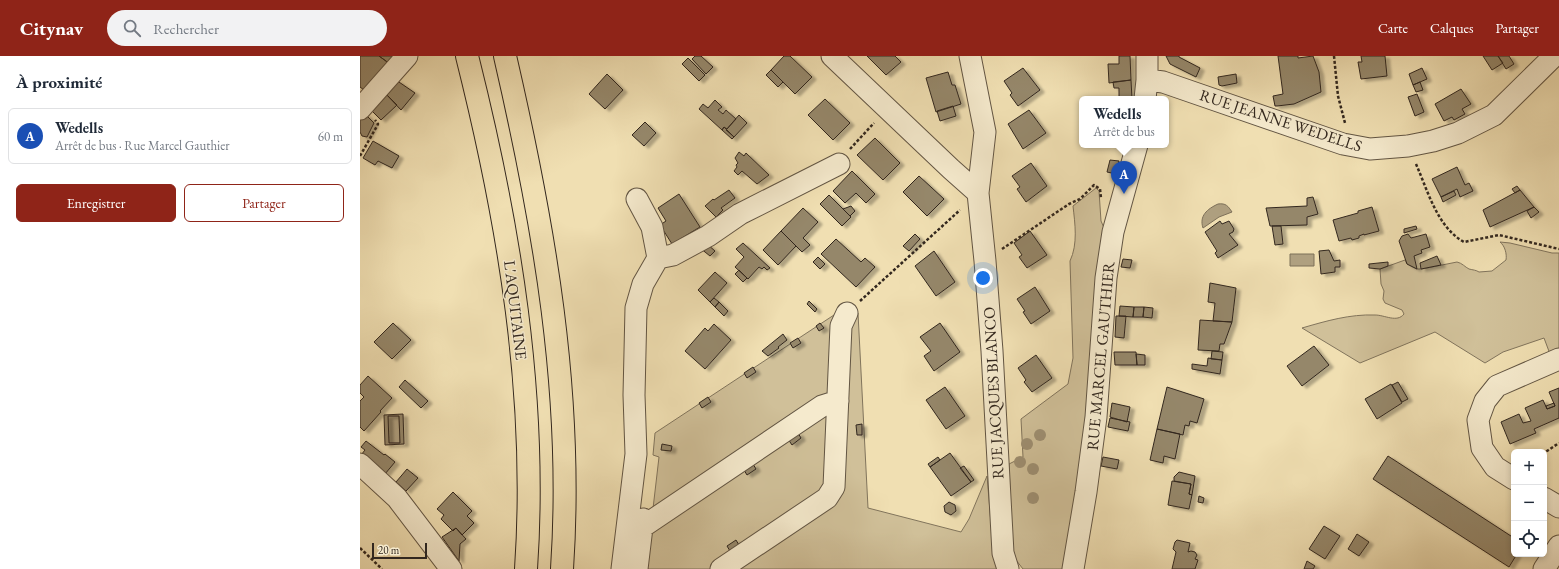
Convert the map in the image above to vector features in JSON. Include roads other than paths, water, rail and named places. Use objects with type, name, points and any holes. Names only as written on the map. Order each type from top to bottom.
[{"type":"highway","name":"L'AQUITAINE","points":[[467,56],[500,206],[512,275],[521,344],[527,413],[529,482],[526,569]]},
{"type":"highway","points":[[505,56],[536,199],[548,269],[557,340],[563,411],[565,482],[562,569]]},
{"type":"street","points":[[360,108],[408,56]]},
{"type":"street","points":[[832,56],[978,193]]},
{"type":"street","name":"RUE JACQUES BLANCO","points":[[970,56],[985,132],[978,193],[992,351],[1003,553],[1008,569]]},
{"type":"street","points":[[1146,90],[1147,56]]},
{"type":"street","name":"RUE JEANNE WEDELLS","points":[[1146,90],[1163,82],[1350,145],[1370,149],[1408,146],[1433,141],[1458,133],[1494,115],[1554,56]]},
{"type":"street","name":"RUE MARCEL GAUTHIER","points":[[1073,569],[1086,492],[1096,417],[1106,278],[1113,232],[1136,148]]},
{"type":"street","points":[[658,258],[673,255],[708,236],[740,214],[839,164]]},
{"type":"street","points":[[637,199],[652,227],[658,258],[643,284],[636,308],[634,395],[636,454],[634,533],[637,569]]},
{"type":"street","points":[[721,569],[827,498],[834,486],[841,326],[847,313]]},
{"type":"street","points":[[1511,477],[1495,467],[1482,448],[1478,420],[1485,401],[1497,386],[1559,359]]},
{"type":"street","points":[[622,569],[634,533],[822,406],[838,401]]},
{"type":"street","points":[[360,464],[396,498],[451,569]]},
{"type":"street","points":[[1547,500],[1559,507]]},
{"type":"street","points":[[1544,569],[1559,546]]},
{"type":"place","name":"Wedells","points":[[1124,194]]}]
